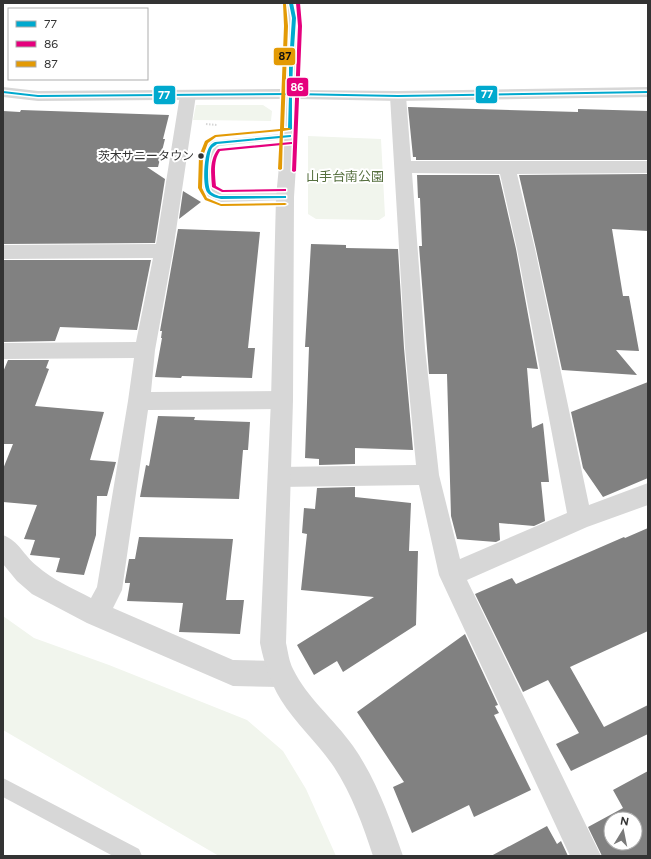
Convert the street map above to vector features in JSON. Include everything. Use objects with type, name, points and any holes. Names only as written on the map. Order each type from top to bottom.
[{"type":"street","points":[[291,3],[294,18],[290,94],[290,136],[285,197],[282,400],[273,643],[275,660],[280,674],[298,702],[342,755],[370,808],[388,856]]},
{"type":"street","points":[[3,92],[38,96],[290,94],[398,96],[648,92]]},
{"type":"street","points":[[96,614],[109,590],[139,401],[145,350],[164,251],[188,95]]},
{"type":"street","points":[[398,96],[404,167],[415,348],[428,475],[451,575],[586,856]]},
{"type":"street","points":[[404,167],[648,167]]},
{"type":"street","points":[[507,168],[526,249],[580,519]]},
{"type":"street","points":[[3,252],[164,251]]},
{"type":"street","points":[[3,351],[145,350]]},
{"type":"street","points":[[139,401],[282,400]]},
{"type":"street","points":[[279,478],[428,475]]},
{"type":"street","points":[[451,575],[580,519],[648,494]]},
{"type":"street","points":[[3,546],[26,573],[41,585],[96,614],[233,673],[280,674]]},
{"type":"lane","points":[[285,197],[221,198],[215,196],[210,193],[206,185],[208,157],[210,148],[216,143],[290,136]]},
{"type":"lane","points":[[3,787],[132,856]]},
{"type":"green space","points":[[196,105],[263,105],[272,111],[271,121],[193,120]]},
{"type":"green space","name":"山手台南公園","points":[[308,136],[381,139],[385,216],[379,220],[316,219],[308,214]]},
{"type":"green space","points":[[3,616],[34,638],[109,665],[247,720],[283,751],[306,789],[336,856],[219,856],[3,730]]},
{"type":"building","points":[[408,107],[578,112],[578,109],[648,111],[648,160],[416,160],[416,157],[413,157]]},
{"type":"building","points":[[21,110],[169,115],[158,167],[147,167],[165,179],[155,243],[3,244],[3,111],[20,112]]},
{"type":"building","points":[[648,174],[648,231],[612,229],[623,296],[629,296],[639,351],[616,350],[637,375],[562,370],[519,175]]},
{"type":"building","points":[[417,175],[499,175],[516,249],[538,369],[527,368],[532,428],[543,423],[549,482],[541,482],[545,521],[534,526],[499,523],[500,540],[496,542],[457,539],[451,516],[447,374],[429,374],[419,246],[422,246],[420,198],[418,198]]},
{"type":"building","points":[[183,191],[201,202],[179,219]]},
{"type":"building","points":[[178,229],[260,232],[248,348],[255,348],[252,378],[182,376],[181,378],[155,377],[162,338],[162,331],[160,331]]},
{"type":"building","points":[[311,244],[346,245],[346,248],[398,249],[404,348],[413,450],[355,448],[355,464],[319,465],[319,459],[305,458],[309,347],[305,347]]},
{"type":"building","points":[[3,260],[151,260],[137,330],[60,327],[55,341],[3,342]]},
{"type":"building","points":[[8,360],[49,360],[46,368],[49,369],[35,406],[104,412],[90,460],[116,462],[107,496],[97,496],[96,535],[84,575],[56,572],[60,558],[30,555],[35,540],[24,539],[37,505],[3,502],[3,469],[13,444],[3,444],[3,372]]},
{"type":"building","points":[[648,382],[648,478],[603,497],[583,468],[571,412]]},
{"type":"building","points":[[158,416],[195,417],[194,420],[250,422],[248,450],[243,450],[239,499],[140,497],[146,465],[149,466]]},
{"type":"building","points":[[355,487],[355,497],[411,503],[409,551],[418,551],[416,625],[343,672],[337,661],[314,675],[297,645],[374,597],[301,590],[307,534],[302,533],[304,508],[315,509],[317,488]]},
{"type":"building","points":[[648,528],[648,631],[570,667],[604,727],[648,705],[648,734],[571,771],[556,744],[579,733],[548,680],[523,692],[475,594],[512,578],[516,584]]},
{"type":"building","points":[[139,537],[233,539],[226,600],[244,600],[240,634],[179,632],[183,603],[127,601],[130,583],[125,583],[125,581],[129,559],[135,559]]},
{"type":"building","points":[[465,634],[498,705],[495,706],[499,713],[494,715],[531,790],[474,817],[469,805],[412,833],[393,787],[404,782],[357,712]]},
{"type":"building","points":[[648,771],[648,856],[602,856],[588,827],[603,819],[603,851],[643,851],[643,811],[617,811],[623,808],[613,790]]},
{"type":"building","points":[[547,826],[557,844],[561,841],[568,856],[491,856]]},
{"type":"transit line","name":"77","points":[[290,129],[291,63],[294,18],[291,3]]},
{"type":"transit line","name":"86","points":[[294,171],[300,26],[298,3]]},
{"type":"transit line","name":"87","points":[[280,169],[286,26],[284,4]]},
{"type":"transit line","name":"77","points":[[3,92],[38,96],[268,94],[398,96],[648,92]]},
{"type":"transit line","name":"87","points":[[285,204],[221,205],[206,199],[200,188],[201,156],[206,142],[215,136],[289,129]]},
{"type":"transit line","name":"77","points":[[285,197],[218,197],[210,193],[207,189],[206,170],[209,151],[216,143],[290,136]]},
{"type":"transit line","name":"86","points":[[285,190],[222,191],[214,187],[214,162],[216,153],[219,150],[291,143]]},
{"type":"place","name":"茨木サニータウン","points":[[201,156]]}]
